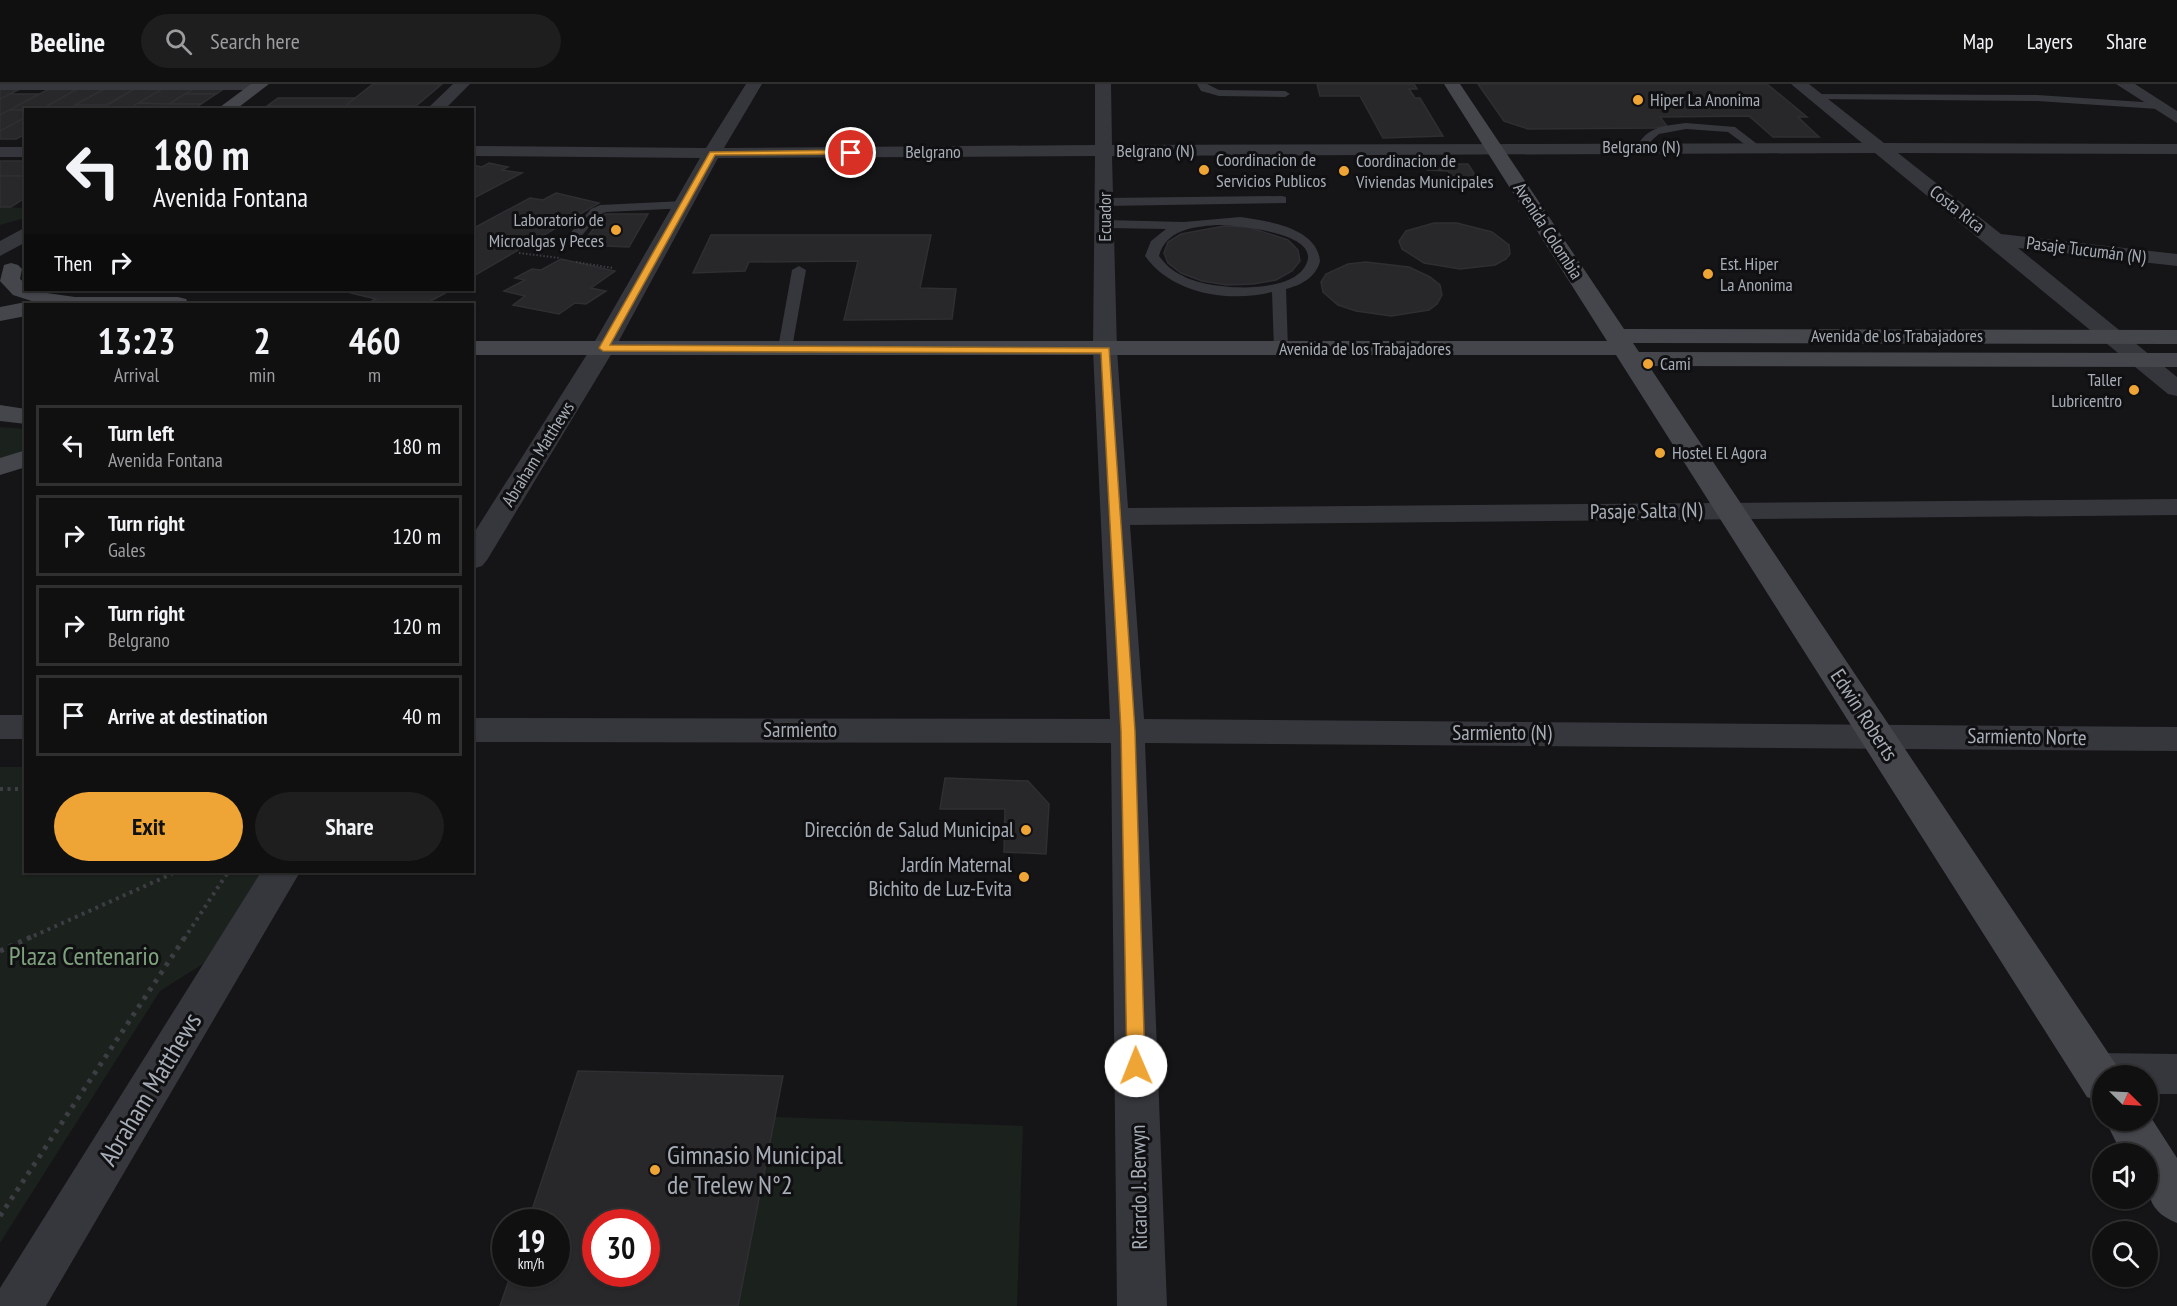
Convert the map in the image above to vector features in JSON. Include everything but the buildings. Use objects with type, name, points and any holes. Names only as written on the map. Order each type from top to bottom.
[{"type":"street","points":[[244,108],[278,84]]},
{"type":"street","points":[[436,108],[462,84]]},
{"type":"street","name":"Abraham Matthews","points":[[474,557],[603,348],[712,153],[754,84]]},
{"type":"street","name":"Ecuador","points":[[1103,84],[1105,350]]},
{"type":"street","name":"Avenida Colombia","points":[[1452,84],[1624,348]]},
{"type":"street","name":"Costa Rica","points":[[1799,84],[1995,239],[2177,389]]},
{"type":"street","points":[[2124,84],[2177,118]]},
{"type":"street","points":[[0,85],[260,85]]},
{"type":"street","points":[[227,108],[260,85]]},
{"type":"street","name":"Belgrano (N)","points":[[1105,151],[1643,147],[2177,149]]},
{"type":"street","name":"Belgrano","points":[[474,151],[712,153],[1105,151]]},
{"type":"street","points":[[0,152],[24,152]]},
{"type":"street","points":[[0,229],[24,236],[9,263],[9,279],[19,290],[62,303]]},
{"type":"street","name":"Pasaje Tucumán (N)","points":[[1995,239],[2177,260]]},
{"type":"street","points":[[0,314],[24,309]]},
{"type":"street","name":"Avenida de los Trabajadores","points":[[474,348],[1105,350],[1624,348],[2177,337]]},
{"type":"street","name":"Avenida de los Trabajadores","points":[[1624,348],[2177,360]]},
{"type":"street","name":"Edwin Roberts","points":[[1624,348],[2092,1066]]},
{"type":"street","name":"Ricardo J. Berwyn","points":[[1105,350],[1128,731],[1142,1306]]},
{"type":"street","points":[[0,413],[24,417]]},
{"type":"street","points":[[0,467],[24,459]]},
{"type":"street","name":"Pasaje Salta (N)","points":[[1114,517],[2177,507]]},
{"type":"street","points":[[0,727],[24,727]]},
{"type":"street","name":"Sarmiento","points":[[474,730],[1128,731]]},
{"type":"street","name":"Sarmiento (N)","points":[[1128,731],[1877,735]]},
{"type":"street","name":"Sarmiento Norte","points":[[1877,735],[2177,739]]},
{"type":"street","name":"Abraham Matthews","points":[[18,1306],[280,873]]},
{"type":"street","points":[[2158,1075],[2177,1074]]},
{"type":"street","points":[[2158,1170],[2177,1200]]},
{"type":"lane","points":[[1202,84],[1205,89],[1219,93],[1285,94]]},
{"type":"lane","points":[[1816,97],[2037,98],[2158,106]]},
{"type":"lane","points":[[1105,202],[1282,200]]},
{"type":"lane","points":[[574,236],[595,212],[604,208],[684,205]]},
{"type":"lane","points":[[1105,224],[1191,225],[1223,221],[1249,222],[1273,227],[1299,238],[1313,253],[1314,261],[1311,269],[1293,282],[1279,287],[1243,291],[1215,290],[1189,284],[1164,272],[1156,264],[1153,248],[1166,234],[1191,225]]},
{"type":"lane","points":[[785,348],[799,270]]},
{"type":"lane","points":[[1279,287],[1281,349]]},
{"type":"path","points":[[519,254],[562,258]]},
{"type":"path","points":[[570,260],[622,270]]},
{"type":"path","points":[[0,789],[24,789]]},
{"type":"path","points":[[0,951],[174,873]]},
{"type":"path","points":[[0,1216],[227,873]]},
{"type":"green space","points":[[0,207],[24,208],[24,218],[0,225]]},
{"type":"green space","points":[[0,427],[24,429],[24,453],[0,462]]},
{"type":"green space","name":"Plaza Centenario","points":[[0,767],[24,767],[24,873],[270,873],[222,952],[160,991],[0,1243]]},
{"type":"green space","points":[[775,1117],[1023,1126],[1017,1306],[738,1306]]},
{"type":"place","name":"Hiper La Anonima","points":[[1638,100]]},
{"type":"place","name":"Coordinacion de Servicios Publicos","points":[[1204,170]]},
{"type":"place","name":"Coordinacion de Viviendas Municipales","points":[[1344,171]]},
{"type":"place","name":"Laboratorio de Microalgas y Peces","points":[[616,230]]},
{"type":"place","name":"Est. Hiper La Anonima","points":[[1708,274]]},
{"type":"place","name":"Cami","points":[[1648,364]]},
{"type":"place","name":"Taller Lubricentro","points":[[2134,390]]},
{"type":"place","name":"Hostel El Agora","points":[[1660,453]]},
{"type":"place","name":"Dirección de Salud Municipal","points":[[1026,830]]},
{"type":"place","name":"Jardín Maternal Bichito de Luz-Evita","points":[[1024,877]]},
{"type":"place","name":"Gimnasio Municipal de Trelew N°2","points":[[655,1170]]},
{"type":"route","points":[[851,153],[712,153],[603,348],[1105,350],[1128,731],[1136,1066]]}]
